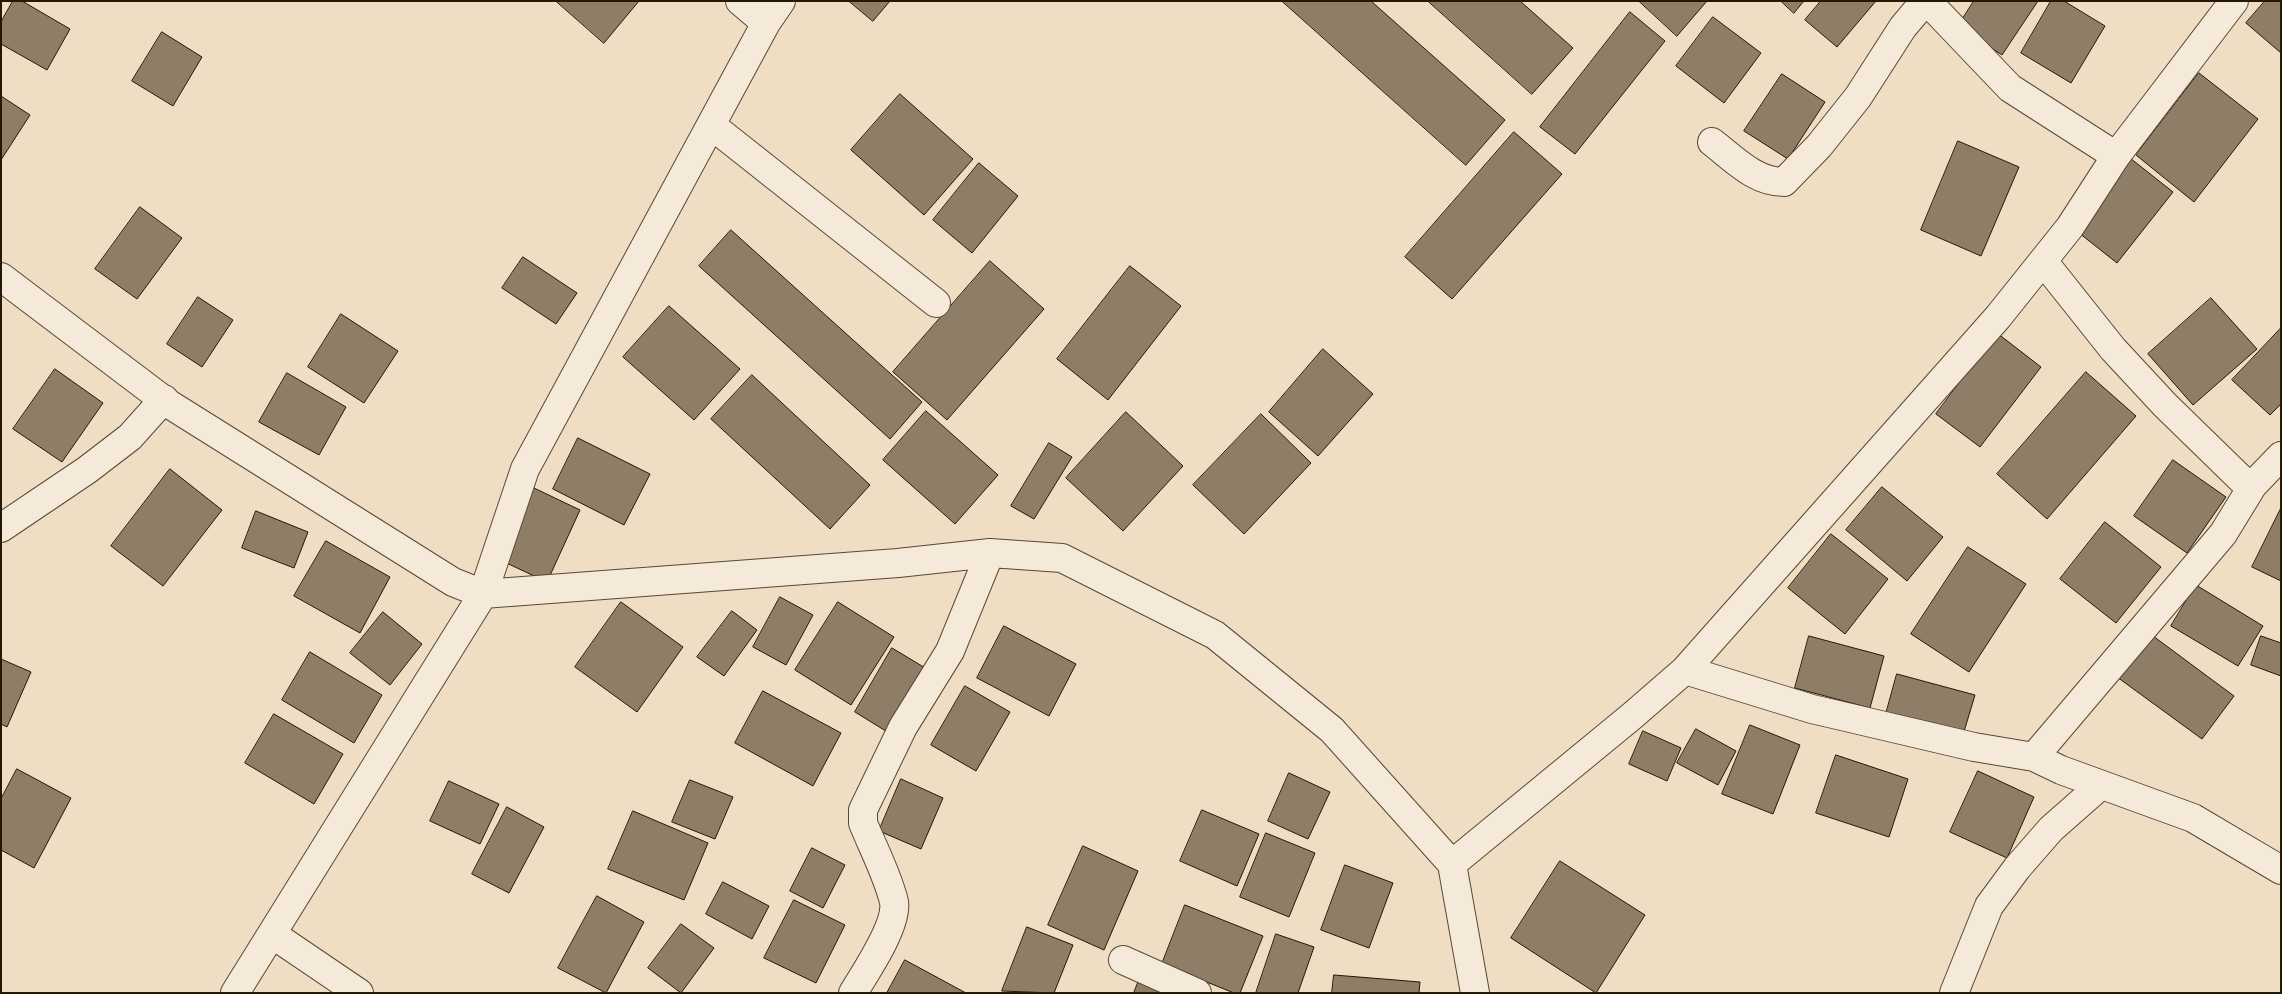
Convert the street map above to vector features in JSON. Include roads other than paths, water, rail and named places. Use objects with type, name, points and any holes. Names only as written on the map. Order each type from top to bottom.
[{"type":"street","points":[[235,993],[483,594],[525,469],[774,12],[740,1]]},
{"type":"street","points":[[1712,142],[1757,177],[1773,182],[1784,182],[1819,146],[1858,97],[1903,27],[1926,1],[2010,88],[2116,156]]},
{"type":"street","points":[[1452,864],[1685,670],[1998,317],[2070,227],[2116,156],[2234,1]]},
{"type":"street","points":[[711,125],[936,303]]},
{"type":"street","points":[[2043,261],[2113,349],[2165,405],[2234,472],[2253,485]]},
{"type":"street","points":[[1,277],[164,399],[453,582],[483,594],[898,563],[990,553],[1062,558],[1215,635],[1332,730],[1452,864],[1475,993]]},
{"type":"street","points":[[1,528],[87,470],[130,437],[164,399]]},
{"type":"street","points":[[2034,758],[2223,534],[2253,485],[2281,456]]},
{"type":"street","points":[[854,993],[879,950],[892,918],[894,904],[863,823],[863,810],[903,727],[950,651],[990,553]]},
{"type":"street","points":[[1685,670],[1812,710],[1974,747],[2034,758],[2061,770],[2193,818],[2281,870]]},
{"type":"street","points":[[1954,993],[1989,906],[2016,868],[2051,829],[2101,784]]},
{"type":"street","points":[[272,934],[359,993]]},
{"type":"street","points":[[1123,960],[1197,993]]}]
